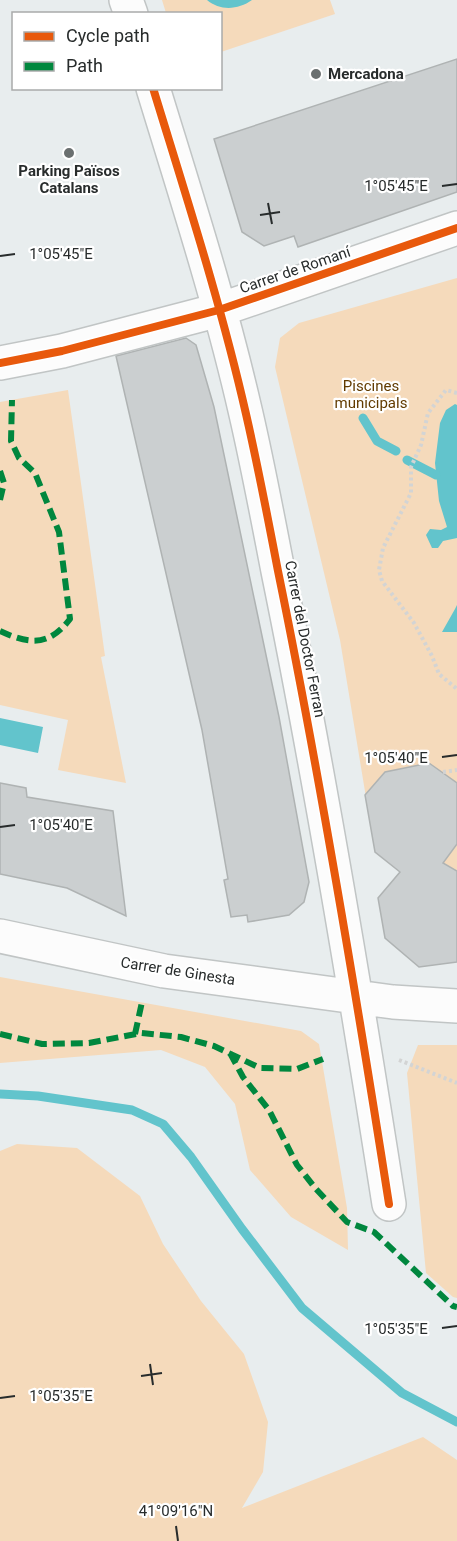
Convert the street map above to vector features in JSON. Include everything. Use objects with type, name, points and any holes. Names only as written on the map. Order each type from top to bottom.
[{"type":"street","name":"Carrer del Doctor Ferran","points":[[154,90],[219,310],[246,414],[290,630],[357,997],[389,1204]]},
{"type":"street","name":"Carrer de Romaní","points":[[0,363],[62,351],[219,310],[457,228]]},
{"type":"street","name":"Carrer de Ginesta","points":[[0,936],[164,971],[393,1002],[457,1006]]},
{"type":"path","points":[[457,393],[446,390],[428,413],[421,445],[411,468],[411,493],[383,548],[379,570],[382,581],[414,623],[439,674],[457,689]]},
{"type":"path","points":[[443,772],[457,770]]},
{"type":"path","points":[[364,1048],[457,1083]]},
{"type":"green space","points":[[162,0],[330,0],[335,14],[222,52],[222,12],[166,12]]},
{"type":"green space","name":"Piscines municipals","points":[[457,278],[457,962],[419,967],[385,938],[378,898],[400,872],[375,852],[340,640],[275,367],[280,338],[299,323]]},
{"type":"green space","points":[[68,390],[105,656],[101,657],[126,783],[58,770],[68,720],[0,705],[0,402]]},
{"type":"green space","points":[[0,977],[301,1031],[319,1044],[347,1208],[348,1250],[291,1217],[250,1170],[235,1104],[205,1067],[161,1050],[0,1063]]},
{"type":"green space","points":[[418,1045],[457,1045],[457,1298],[426,1273],[407,1073]]},
{"type":"green space","points":[[17,1144],[77,1148],[140,1196],[163,1244],[201,1301],[244,1354],[268,1422],[263,1472],[242,1508],[423,1437],[457,1460],[457,1541],[0,1541],[0,1151]]},
{"type":"water","points":[[207,0],[252,0],[241,6],[229,8],[212,4]]},
{"type":"water","points":[[457,405],[457,538],[443,541],[438,548],[432,548],[426,535],[430,529],[441,530],[447,527],[439,501],[435,463],[440,423],[446,410]]},
{"type":"water","points":[[457,605],[457,632],[442,632],[455,609]]},
{"type":"water","points":[[0,718],[43,727],[38,753],[0,745]]},
{"type":"building","points":[[457,59],[457,192],[298,247],[294,236],[264,246],[242,232],[214,139]]},
{"type":"building","points":[[186,338],[196,345],[214,407],[279,717],[309,882],[304,902],[289,915],[248,922],[247,915],[231,917],[224,880],[228,879],[202,730],[116,356]]},
{"type":"building","points":[[429,763],[457,783],[457,844],[443,863],[457,871],[457,962],[419,967],[385,938],[378,898],[400,872],[375,852],[365,795],[385,772]]},
{"type":"building","points":[[0,783],[26,788],[27,797],[113,811],[126,916],[67,888],[0,874]]},
{"type":"waterway","points":[[363,418],[377,441],[396,451]]},
{"type":"waterway","points":[[407,460],[436,475]]},
{"type":"waterway","points":[[0,1094],[38,1096],[132,1110],[163,1124],[191,1157],[302,1308],[402,1393],[457,1422]]},
{"type":"marked path","points":[[0,631],[21,639],[38,640],[54,634],[70,619],[59,532],[35,473],[19,458],[11,441],[12,400]]},
{"type":"marked path","points":[[0,471],[4,483],[0,500]]},
{"type":"marked path","points":[[135,1034],[142,1002]]},
{"type":"marked path","points":[[0,1034],[42,1044],[89,1043],[141,1033],[181,1037],[214,1046],[260,1068],[297,1069],[323,1059]]},
{"type":"marked path","points":[[230,1053],[243,1077],[269,1110],[297,1165],[316,1189],[347,1222],[374,1232],[453,1306],[457,1307]]},
{"type":"cycle path","points":[[154,90],[214,291],[255,453],[323,808],[389,1204]]},
{"type":"cycle path","points":[[0,363],[62,351],[219,310],[457,228]]},
{"type":"place","name":"Mercadona","points":[[316,74]]},
{"type":"place","name":"Parking Països Catalans","points":[[69,153]]}]
